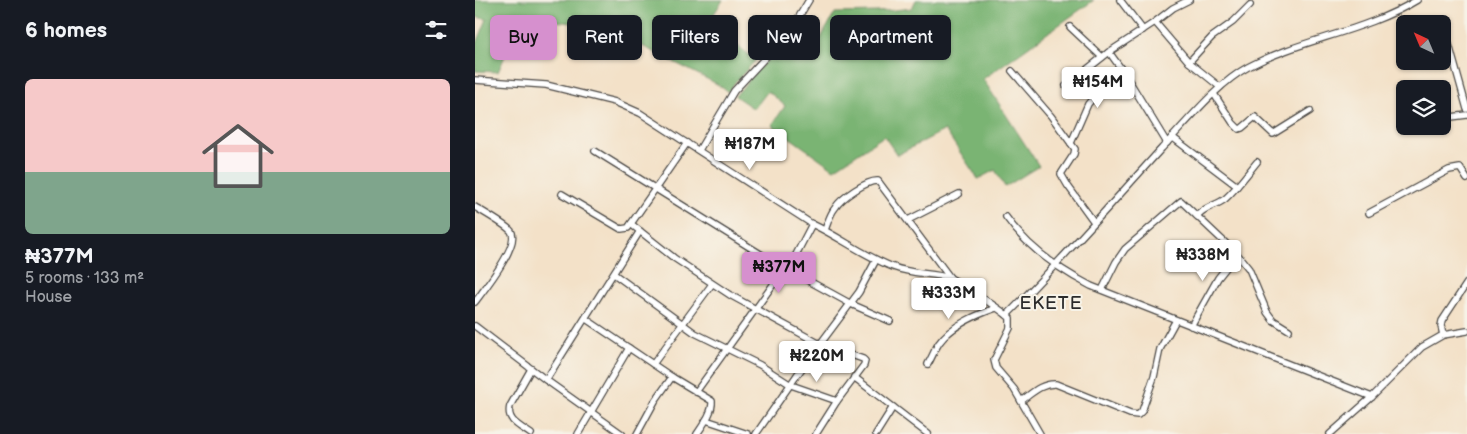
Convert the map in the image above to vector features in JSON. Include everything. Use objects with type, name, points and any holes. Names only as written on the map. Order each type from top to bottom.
[{"type":"street","points":[[699,150],[733,91],[791,30],[809,0]]},
{"type":"street","points":[[1120,0],[1143,30]]},
{"type":"street","points":[[1066,86],[1109,52],[1173,8],[1189,0]]},
{"type":"street","points":[[1007,315],[1055,266],[1220,87],[1247,67],[1361,25],[1414,1]]},
{"type":"street","points":[[1189,62],[1250,5]]},
{"type":"street","points":[[1155,22],[1189,62],[1220,87]]},
{"type":"street","points":[[1070,27],[1102,57]]},
{"type":"street","points":[[1109,52],[1125,74],[1167,143]]},
{"type":"street","points":[[1451,52],[1467,109]]},
{"type":"street","points":[[1012,70],[1071,143],[1075,151],[1061,174],[1094,222]]},
{"type":"street","points":[[1071,143],[1088,104],[1094,97],[1125,74]]},
{"type":"street","points":[[475,80],[547,85],[615,102],[640,113],[812,224],[876,260],[895,268],[951,279]]},
{"type":"street","points":[[1214,94],[1239,129],[1255,117],[1273,134],[1310,110]]},
{"type":"street","points":[[1451,117],[1467,115]]},
{"type":"street","points":[[1172,137],[1237,186]]},
{"type":"street","points":[[562,194],[621,229],[628,228],[687,143]]},
{"type":"street","points":[[595,151],[787,269],[851,304],[890,321]]},
{"type":"street","points":[[1197,216],[1205,208],[1219,203],[1225,198],[1257,162]]},
{"type":"street","points":[[1369,212],[1449,170],[1460,168],[1467,179]]},
{"type":"street","points":[[825,230],[835,206],[850,194],[873,181],[881,184],[951,279],[1010,318],[1010,328],[994,360],[996,368],[1021,401],[1040,434]]},
{"type":"street","points":[[908,220],[959,194]]},
{"type":"street","points":[[1102,290],[1116,262],[1125,250],[1178,202],[1183,203],[1237,254],[1249,269],[1267,312],[1273,320],[1289,330]]},
{"type":"street","points":[[475,207],[511,231],[513,238],[505,258],[475,302]]},
{"type":"street","points":[[1005,217],[1024,239],[1055,266],[1074,277],[1176,320],[1372,397]]},
{"type":"street","points":[[631,224],[712,284],[820,344],[865,361],[816,434]]},
{"type":"street","points":[[696,392],[787,269],[812,224]]},
{"type":"street","points":[[546,380],[640,232]]},
{"type":"street","points":[[1191,326],[1218,278],[1237,254]]},
{"type":"street","points":[[756,434],[851,304],[876,260]]},
{"type":"street","points":[[614,274],[683,325],[760,365],[791,385],[837,401]]},
{"type":"street","points":[[1443,335],[1441,326],[1443,321],[1467,283]]},
{"type":"street","points":[[653,364],[712,284]]},
{"type":"street","points":[[928,364],[940,342],[949,333],[970,318],[996,308]]},
{"type":"street","points":[[586,319],[713,403],[706,420],[697,434]]},
{"type":"street","points":[[1021,401],[1049,383],[1056,384],[1130,414],[1138,415],[1142,411],[1154,377],[1160,349],[1176,320]]},
{"type":"street","points":[[475,326],[622,434]]},
{"type":"street","points":[[1330,434],[1372,397],[1422,347],[1443,335],[1466,332]]},
{"type":"street","points":[[578,434],[629,348]]},
{"type":"street","points":[[531,369],[510,406],[509,412],[509,417],[531,434]]},
{"type":"street","points":[[637,434],[671,377]]},
{"type":"street","points":[[854,377],[928,434]]},
{"type":"street","points":[[876,434],[893,407]]},
{"type":"street","points":[[706,420],[748,434]]},
{"type":"green space","points":[[475,0],[723,0],[713,15],[652,15],[652,51],[642,46],[642,15],[567,15],[567,22],[557,21],[557,15],[490,15],[490,60],[503,60],[498,72],[475,71],[475,48],[487,19],[475,17]]},
{"type":"green space","points":[[916,0],[1094,0],[983,79],[1039,166],[1005,187],[995,170],[978,179],[945,130],[897,155],[884,136],[834,169],[772,125],[785,106],[768,91],[754,109],[735,96],[767,60],[820,60],[820,39],[830,22],[830,60],[951,60],[951,15],[834,15],[835,13],[877,12],[912,8]]},
{"type":"green space","points":[[738,46],[748,54],[748,60],[756,60],[728,92],[717,84],[670,60],[738,60]]},
{"type":"district","name":"EKETE","points":[[1051,303]]}]
